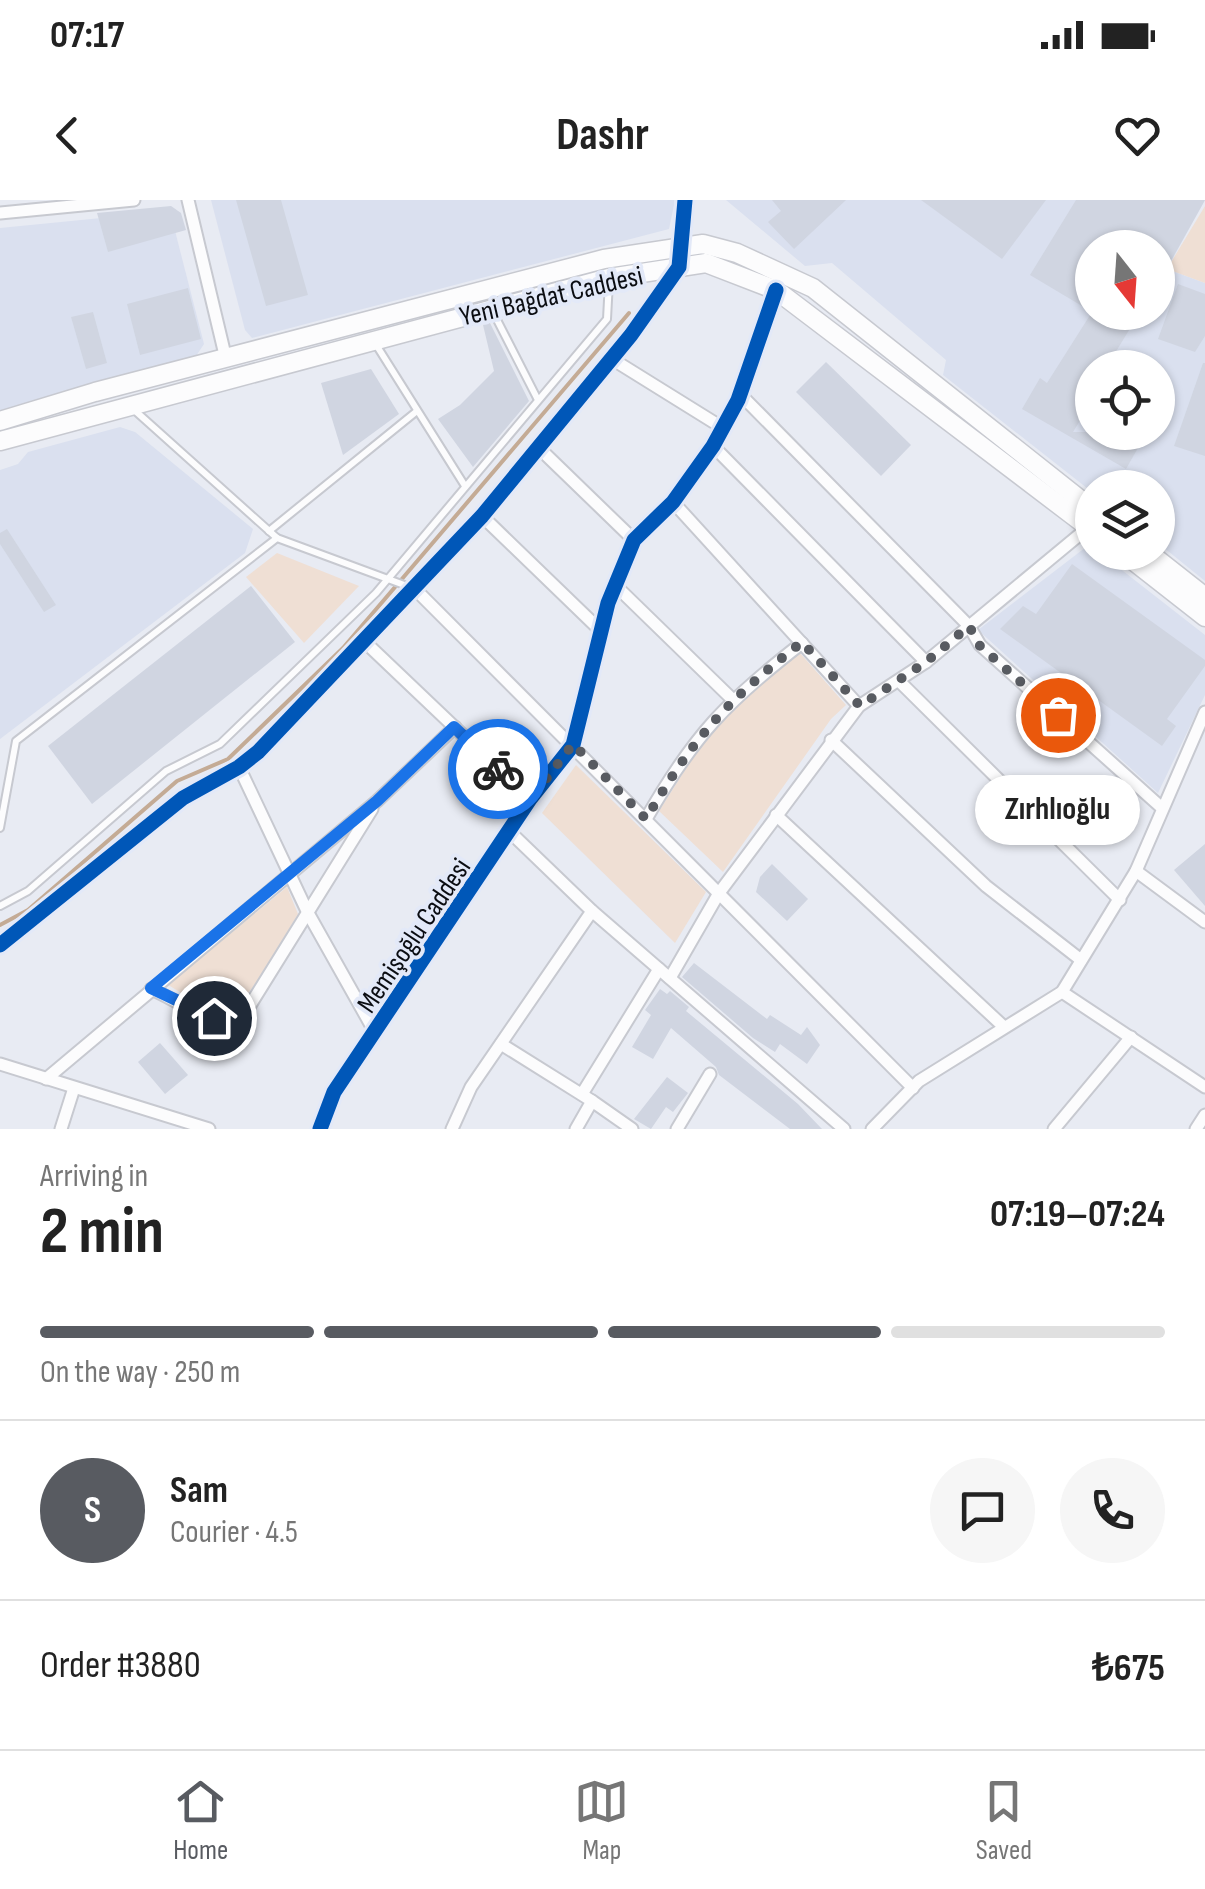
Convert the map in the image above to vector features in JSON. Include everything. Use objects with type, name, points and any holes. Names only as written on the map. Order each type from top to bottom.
[{"type":"main road","name":"Yeni Bağdat Caddesi","points":[[0,441],[609,278],[679,257],[703,244],[738,253],[813,288],[1075,508]]},
{"type":"main road","name":"Yeni Bağdat Caddesi","points":[[0,420],[604,259],[679,257],[706,263],[776,290],[1075,510]]},
{"type":"main road","points":[[1145,570],[1205,618]]},
{"type":"main road","points":[[1171,570],[1205,597]]},
{"type":"street","points":[[0,214],[134,200]]},
{"type":"street","points":[[188,200],[226,359]]},
{"type":"street","points":[[0,945],[183,798],[239,768],[366,642],[412,587],[482,516],[612,359],[679,257],[684,200]]},
{"type":"street","name":"Memişoğlu Caddesi","points":[[320,1129],[334,1092],[530,800],[573,744],[584,714],[600,630],[634,540],[672,502],[714,446],[740,394],[776,290]]},
{"type":"street","points":[[612,359],[723,428]]},
{"type":"street","points":[[740,394],[969,626],[980,646],[1162,808]]},
{"type":"street","points":[[714,446],[926,662]]},
{"type":"street","points":[[540,449],[634,540]]},
{"type":"street","points":[[672,502],[860,706]]},
{"type":"street","points":[[482,516],[600,630]]},
{"type":"street","points":[[670,978],[719,893],[830,740],[860,706],[926,662],[1075,536]]},
{"type":"street","points":[[616,586],[731,698]]},
{"type":"street","points":[[412,587],[573,744],[912,1088]]},
{"type":"street","points":[[366,642],[530,800]]},
{"type":"street","points":[[646,819],[698,735],[731,698],[802,642]]},
{"type":"street","points":[[899,680],[1120,900]]},
{"type":"street","points":[[878,1127],[912,1088],[1062,992],[1136,872],[1205,712]]},
{"type":"street","points":[[46,1079],[377,801],[454,727]]},
{"type":"street","points":[[830,740],[986,886],[1080,960]]},
{"type":"street","points":[[239,768],[308,913],[376,1034]]},
{"type":"street","points":[[151,988],[214,1018],[229,1019],[249,1008],[377,801]]},
{"type":"street","points":[[776,815],[1004,1027]]},
{"type":"street","points":[[511,833],[592,911],[844,1129]]},
{"type":"street","points":[[1136,872],[1205,922]]},
{"type":"street","points":[[452,1129],[470,1087],[592,911]]},
{"type":"street","points":[[576,1129],[587,1097],[660,969]]},
{"type":"street","points":[[1062,992],[1205,1087]]},
{"type":"street","points":[[1054,1129],[1132,1037]]},
{"type":"street","points":[[501,1044],[632,1129]]},
{"type":"street","points":[[0,1064],[147,1113],[209,1129]]},
{"type":"street","points":[[677,1129],[710,1074]]},
{"type":"street","points":[[62,1129],[74,1088]]},
{"type":"street","points":[[144,1129],[147,1113]]},
{"type":"street","points":[[1196,1129],[1205,1115]]},
{"type":"lane","points":[[0,906],[28,891],[166,771],[220,744],[391,578],[607,320],[609,278]]},
{"type":"lane","points":[[491,308],[538,400]]},
{"type":"lane","points":[[372,339],[465,486]]},
{"type":"lane","points":[[127,404],[277,538],[412,587]]},
{"type":"lane","points":[[269,531],[417,411]]},
{"type":"lane","points":[[0,828],[16,741],[277,538]]},
{"type":"shaded area","points":[[211,200],[674,200],[674,205],[669,229],[252,338],[245,330]]},
{"type":"shaded area","points":[[726,200],[1205,200],[1175,254],[1175,230],[1075,230],[1075,330],[1175,330],[1175,272],[1205,283],[1205,581],[1175,557],[1175,470],[1075,470],[1075,479],[943,375],[946,360],[832,263],[805,266]]},
{"type":"shaded area","points":[[1205,206],[1205,283],[1175,272],[1175,256]]},
{"type":"shaded area","points":[[152,213],[174,227],[204,344],[196,356],[0,411],[0,228]]},
{"type":"shaded area","points":[[120,427],[135,432],[253,529],[245,553],[0,739],[0,470],[18,464],[28,452]]},
{"type":"shaded area","points":[[277,553],[359,586],[304,643],[246,577]]},
{"type":"shaded area","points":[[1075,556],[1075,570],[1122,570],[1205,635],[1205,695],[1158,793],[978,630]]},
{"type":"shaded area","points":[[800,653],[846,705],[831,719],[723,872],[659,811],[704,740],[736,701]]},
{"type":"shaded area","points":[[576,765],[706,892],[675,943],[542,813]]},
{"type":"shaded area","points":[[287,887],[298,914],[255,984],[236,1006],[227,1011],[213,1010],[168,985]]},
{"type":"building","points":[[236,200],[281,200],[308,295],[266,306]]},
{"type":"building","points":[[772,200],[846,200],[794,249],[768,222],[781,211]]},
{"type":"building","points":[[921,200],[1046,200],[1002,259]]},
{"type":"building","points":[[1076,200],[1205,200],[1175,254],[1175,230],[1075,230],[1075,302],[1030,275]]},
{"type":"building","points":[[171,206],[181,213],[186,230],[108,252],[97,213]]},
{"type":"building","points":[[1178,284],[1205,294],[1205,336],[1195,352],[1158,339],[1161,330],[1175,330]]},
{"type":"building","points":[[188,288],[201,339],[140,355],[127,304]]},
{"type":"building","points":[[93,312],[107,363],[86,369],[71,317]]},
{"type":"building","points":[[490,323],[529,401],[473,467],[438,419],[460,405],[494,371],[483,325]]},
{"type":"building","points":[[1081,330],[1129,330],[1117,350],[1075,350],[1075,440],[1022,409],[1040,378],[1047,383]]},
{"type":"building","points":[[826,362],[911,445],[881,476],[796,392]]},
{"type":"building","points":[[1203,363],[1205,363],[1205,456],[1175,443]]},
{"type":"building","points":[[371,369],[399,414],[343,455],[321,383]]},
{"type":"building","points":[[1093,450],[1137,450],[1126,469]]},
{"type":"building","points":[[7,529],[56,605],[44,612],[0,544],[0,533]]},
{"type":"building","points":[[1072,564],[1075,570],[1080,570],[1205,660],[1205,666],[1167,719],[1176,726],[1162,746],[1000,629],[1023,606],[1036,614]]},
{"type":"building","points":[[251,586],[295,642],[92,804],[48,746]]},
{"type":"building","points":[[1205,844],[1205,906],[1174,870]]},
{"type":"building","points":[[772,864],[808,899],[787,921],[756,892],[760,877]]},
{"type":"building","points":[[694,963],[767,1019],[770,1015],[801,1035],[807,1027],[820,1045],[807,1064],[780,1044],[775,1052],[753,1038],[682,977]]},
{"type":"building","points":[[660,989],[667,994],[670,991],[689,1007],[686,1011],[798,1104],[822,1129],[790,1129],[719,1075],[716,1067],[671,1028],[653,1059],[632,1047],[651,1015],[645,1010]]},
{"type":"building","points":[[160,1043],[188,1075],[165,1094],[138,1062]]},
{"type":"building","points":[[667,1077],[688,1093],[673,1112],[666,1107],[651,1129],[634,1119]]},
{"type":"waterway","points":[[0,925],[28,910],[177,781],[228,759],[343,648],[629,313]]},
{"type":"cycle path","points":[[0,945],[183,798],[258,752],[482,516],[631,335],[679,267],[685,200]]},
{"type":"cycle path","points":[[320,1129],[334,1092],[530,799],[573,745],[608,603],[634,540],[673,502],[713,446],[738,400],[776,290]]},
{"type":"way so far","points":[[498,769],[530,800],[547,783],[573,744],[646,819],[698,735],[731,698],[802,642],[860,706],[926,662],[969,626],[980,646],[1058,715]]},
{"type":"place","name":"Zırhlıoğlu","points":[[1058,715]]},
{"type":"route","points":[[214,1018],[151,988],[377,801],[454,727],[498,769]]}]
